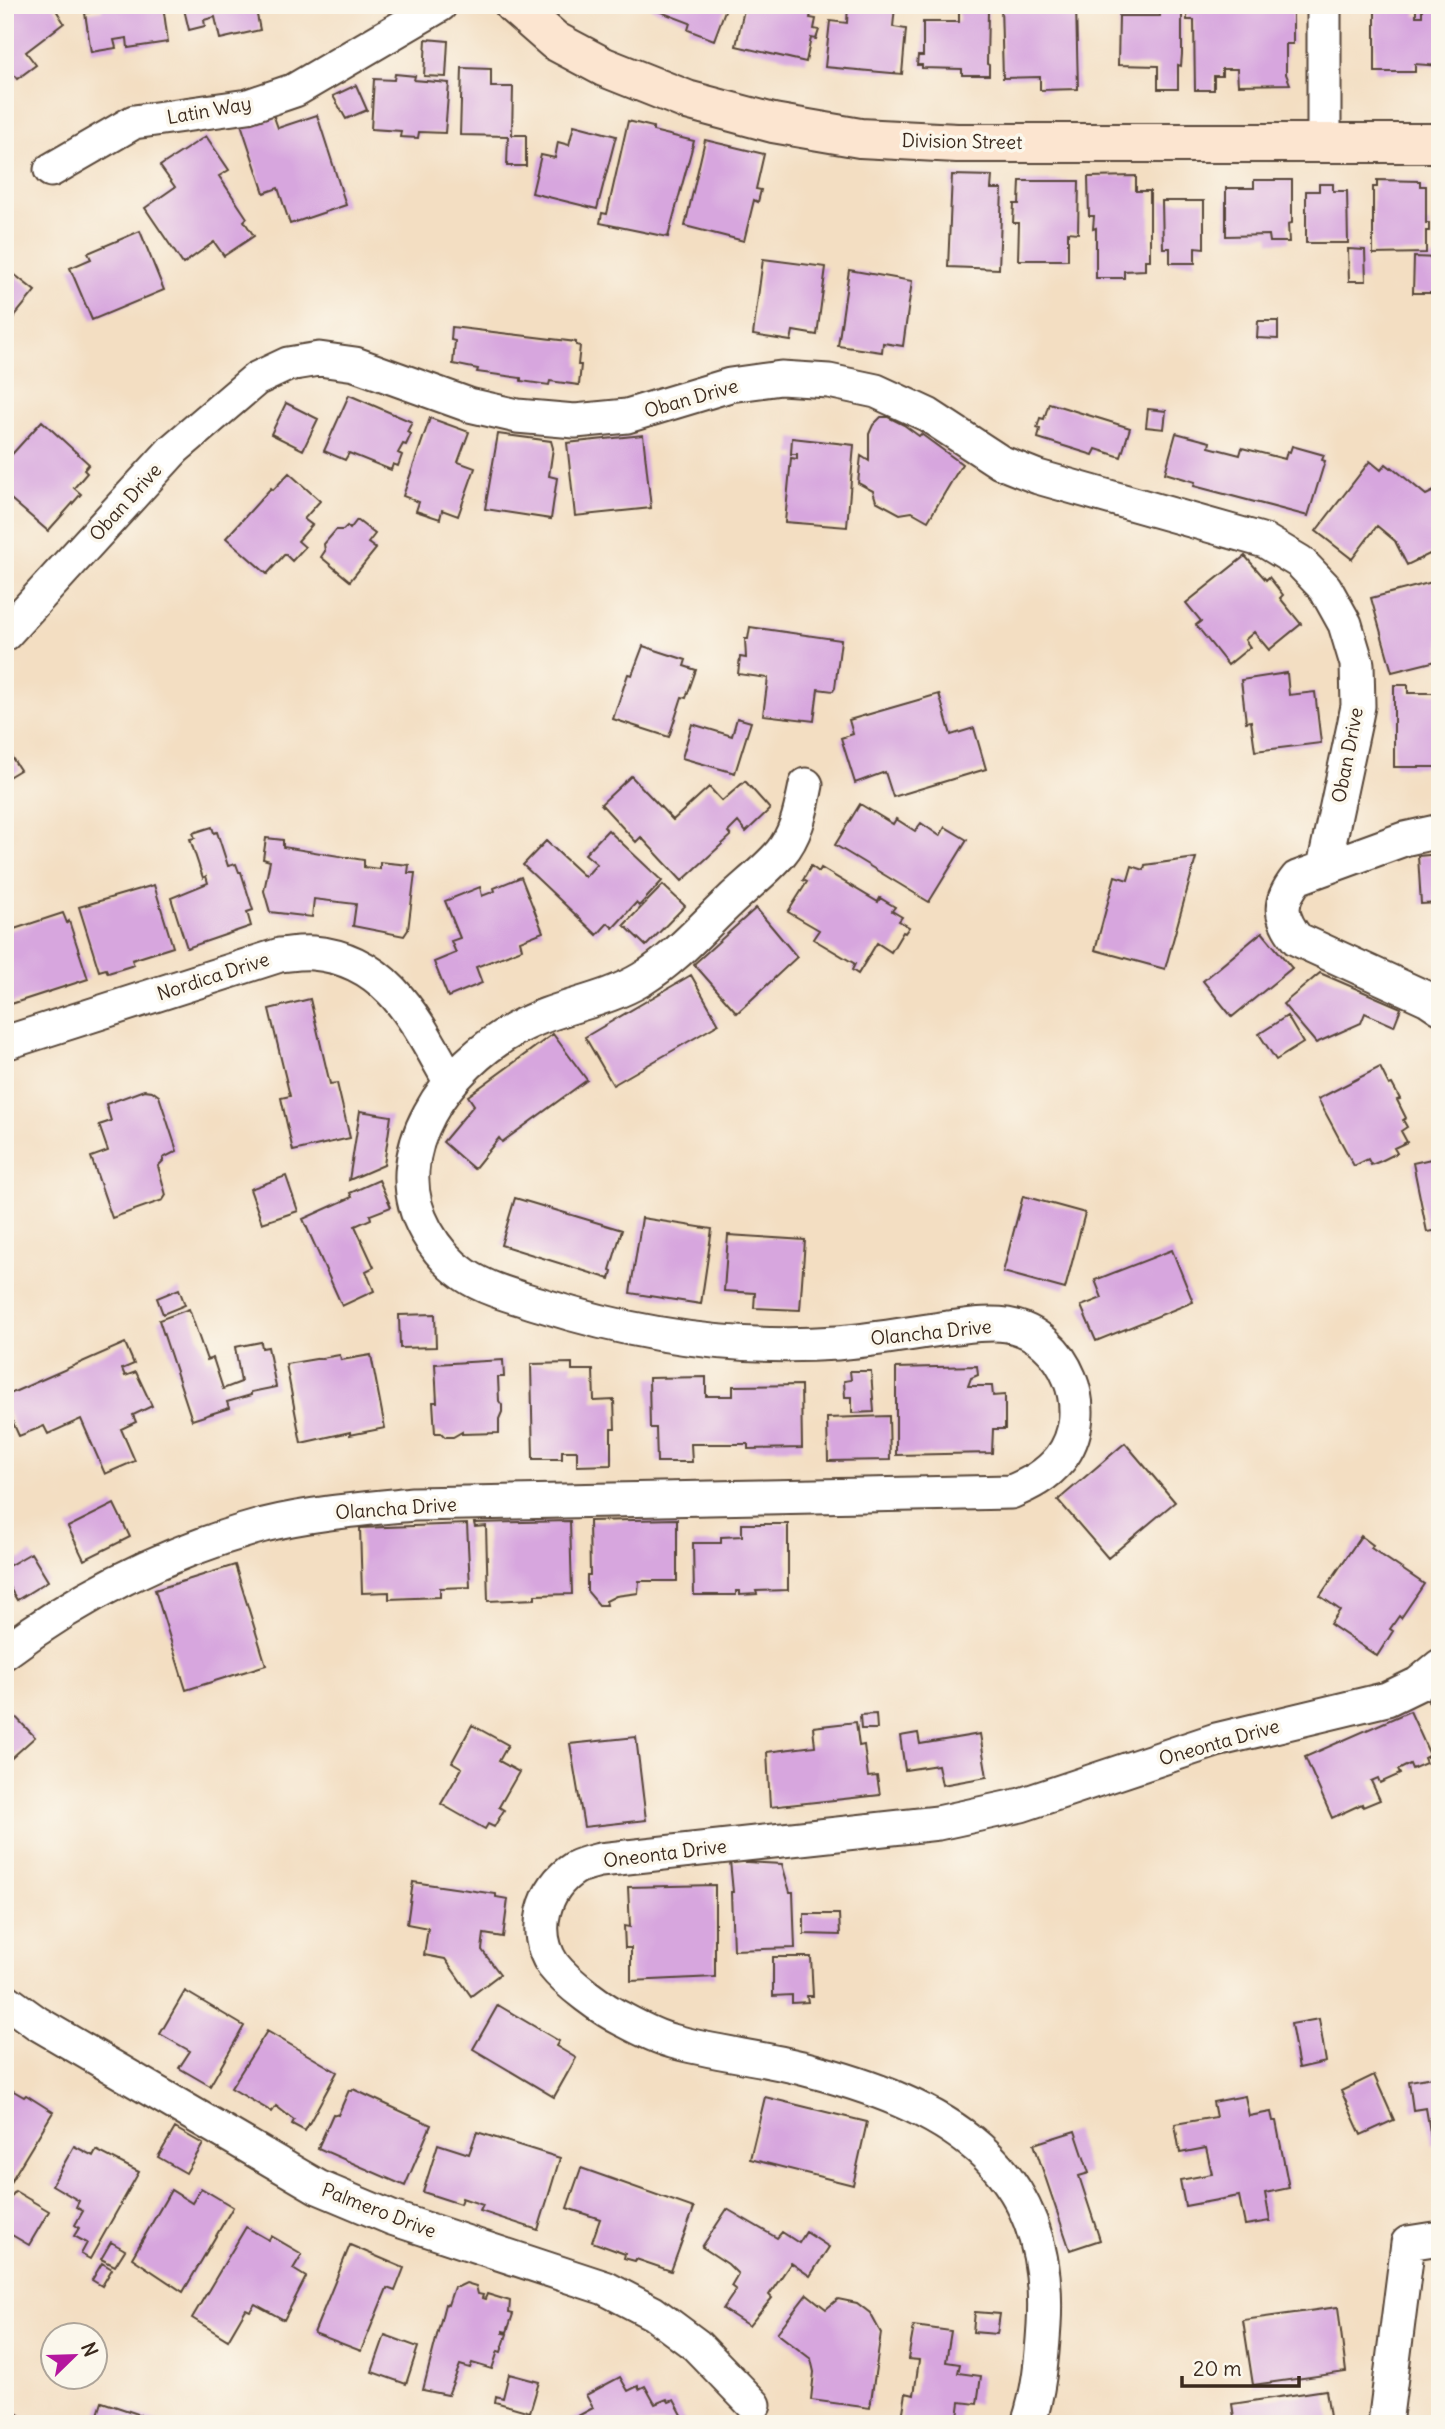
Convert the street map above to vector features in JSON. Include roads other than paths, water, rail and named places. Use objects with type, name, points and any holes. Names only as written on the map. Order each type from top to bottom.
[{"type":"street","name":"Latin Way","points":[[51,170],[134,122],[248,106],[295,90],[440,5]]},
{"type":"street","name":"Division Street","points":[[514,5],[555,41],[604,67],[687,100],[773,123],[860,138],[957,143],[1440,143]]},
{"type":"street","points":[[1324,5],[1324,143]]},
{"type":"street","name":"Oban Drive","points":[[5,634],[174,449],[256,379],[288,364],[319,359],[355,364],[469,405],[517,416],[575,421],[627,416],[730,385],[781,378],[829,381],[876,391],[928,415],[1000,462],[1038,477],[1265,541],[1300,562],[1325,589],[1339,612],[1357,664],[1354,726],[1324,867]]},
{"type":"street","name":"Olancha Drive","points":[[5,1652],[41,1625],[115,1581],[194,1546],[266,1525],[339,1511],[413,1504],[1011,1492],[1038,1480],[1061,1458],[1074,1429],[1077,1403],[1069,1374],[1055,1352],[1035,1335],[1009,1325],[983,1324],[836,1343],[755,1344],[679,1338],[587,1320],[509,1295],[466,1275],[442,1254],[424,1228],[414,1199],[412,1164],[422,1128],[450,1081],[480,1051],[518,1027],[559,1011],[604,999],[643,978],[670,958],[781,853],[797,824],[806,785]]},
{"type":"street","points":[[1440,831],[1404,839],[1297,878],[1287,891],[1282,909],[1285,924],[1297,939],[1440,1007]]},
{"type":"street","name":"Nordica Drive","points":[[5,1043],[280,955],[313,953],[346,960],[378,977],[414,1016],[450,1081]]},
{"type":"street","name":"Oneonta Drive","points":[[1028,2424],[1042,2355],[1046,2294],[1040,2252],[1030,2218],[1010,2182],[982,2150],[949,2124],[885,2095],[802,2068],[670,2041],[621,2019],[578,1988],[554,1966],[546,1951],[541,1927],[545,1902],[557,1882],[577,1867],[600,1860],[938,1823],[1021,1805],[1216,1740],[1387,1699],[1418,1684],[1440,1666]]},
{"type":"street","name":"Palmero Drive","points":[[5,2000],[37,2023],[318,2187],[392,2218],[605,2288],[653,2313],[696,2345],[754,2405]]},
{"type":"street","points":[[1385,2424],[1408,2243],[1440,2238]]}]
